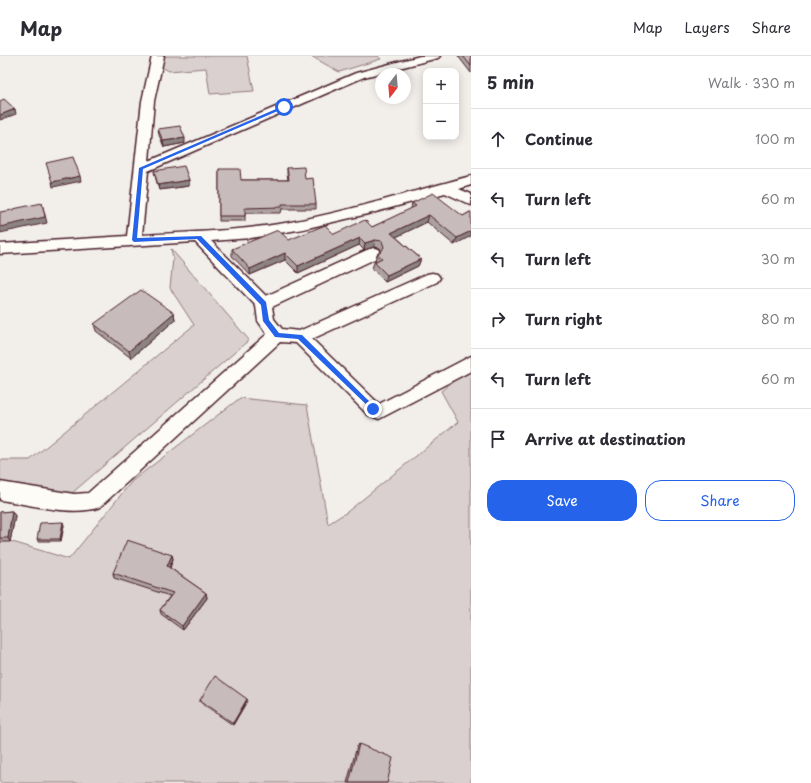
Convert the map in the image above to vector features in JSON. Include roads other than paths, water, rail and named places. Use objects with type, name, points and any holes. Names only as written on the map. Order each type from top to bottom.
[{"type":"street","points":[[134,240],[148,101],[158,56]]},
{"type":"street","points":[[141,169],[360,75],[434,56]]},
{"type":"street","points":[[0,249],[199,237],[289,228],[335,218],[471,180]]},
{"type":"street","points":[[446,188],[471,200]]},
{"type":"street","points":[[199,237],[264,304],[266,321],[278,336]]},
{"type":"street","points":[[264,304],[374,254]]},
{"type":"street","points":[[0,491],[74,503],[93,501],[278,336],[300,337],[432,278]]},
{"type":"street","points":[[300,337],[373,409],[379,412],[471,363]]}]
